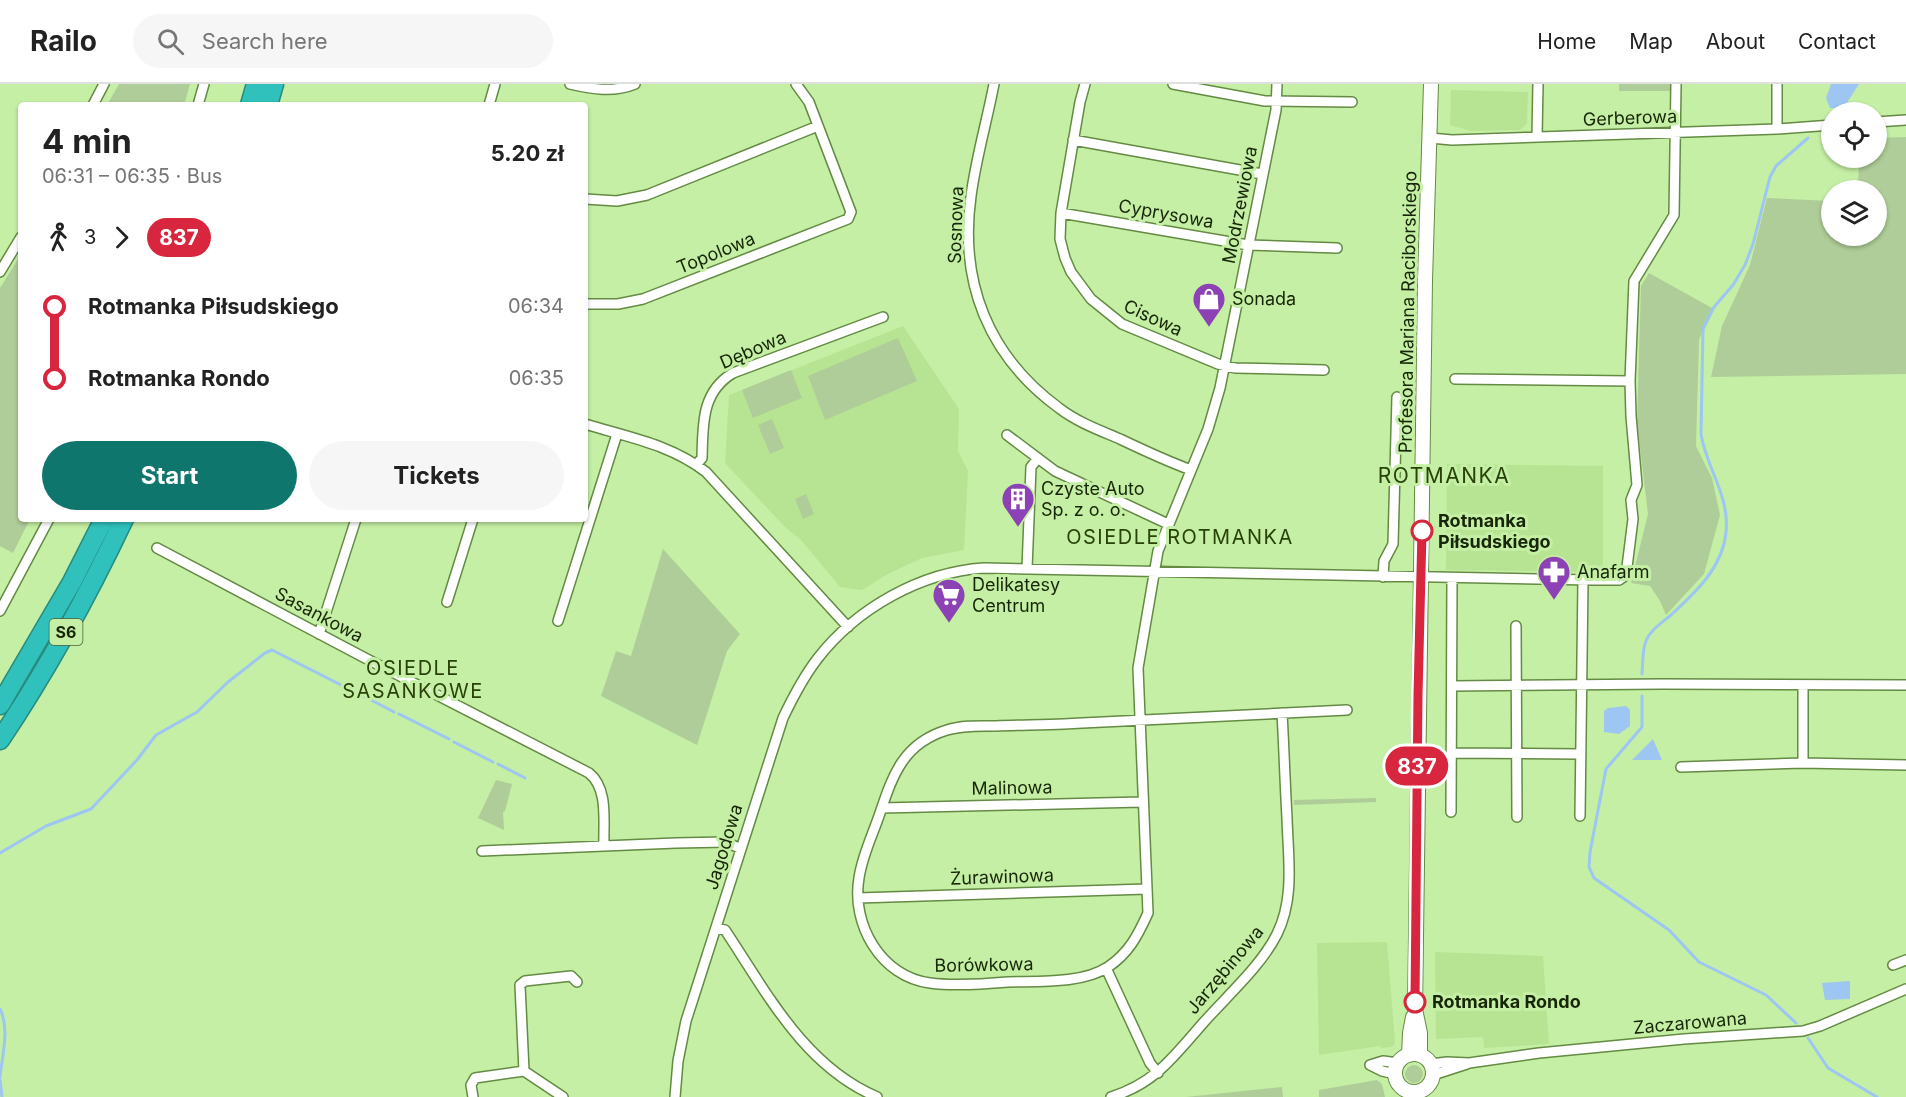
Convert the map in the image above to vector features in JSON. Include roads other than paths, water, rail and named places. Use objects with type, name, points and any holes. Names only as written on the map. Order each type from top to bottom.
[{"type":"highway","points":[[251,102],[256,84]]},
{"type":"highway","points":[[269,102],[274,84]]},
{"type":"highway","name":"S6","points":[[0,705],[72,582],[102,522]]},
{"type":"highway","name":"S6","points":[[0,740],[26,701],[94,582],[123,522]]},
{"type":"main road","name":"Profesora Mariana Raciborskiego","points":[[1405,1062],[1420,1033],[1415,1009],[1418,695],[1422,578],[1425,280],[1431,84]]},
{"type":"main road","points":[[1429,1060],[1432,1070],[1432,1082],[1417,1094],[1400,1086],[1405,1062],[1429,1060]]},
{"type":"street","points":[[95,102],[104,84]]},
{"type":"street","points":[[199,102],[204,84]]},
{"type":"street","points":[[490,102],[495,84]]},
{"type":"street","points":[[570,84],[587,88],[609,89],[620,89],[635,84]]},
{"type":"street","points":[[588,199],[617,201],[647,195],[818,126],[809,102],[796,84]]},
{"type":"street","name":"Sosnowa","points":[[994,84],[971,195],[968,245],[974,288],[997,343],[1018,370],[1060,409],[1092,427],[1191,470]]},
{"type":"street","name":"Cisowa","points":[[1085,84],[1061,213],[1060,239],[1071,272],[1091,299],[1122,324],[1225,366],[1324,370]]},
{"type":"street","points":[[1173,84],[1265,100],[1352,102]]},
{"type":"street","name":"Modrzewiowa","points":[[1155,570],[1158,551],[1168,524],[1212,418],[1225,366],[1276,101],[1277,84]]},
{"type":"street","points":[[1537,137],[1538,84]]},
{"type":"street","points":[[1455,379],[1630,381],[1634,281],[1674,215],[1676,84]]},
{"type":"street","points":[[1777,84],[1777,129]]},
{"type":"street","points":[[1887,121],[1906,120]]},
{"type":"street","name":"Topolowa","points":[[588,304],[618,304],[643,299],[848,219],[851,212],[818,126]]},
{"type":"street","name":"Gerberowa","points":[[1430,138],[1452,140],[1821,126]]},
{"type":"street","points":[[1073,140],[1262,174]]},
{"type":"street","name":"Cyprysowa","points":[[1061,213],[1248,245],[1337,248]]},
{"type":"street","points":[[0,272],[18,242]]},
{"type":"street","name":"Dębowa","points":[[696,465],[702,458],[709,397],[724,378],[883,317]]},
{"type":"street","name":"Jagodowa","points":[[675,1097],[678,1061],[687,1021],[778,734],[791,701],[803,680],[819,657],[848,627],[895,594],[937,577],[980,569],[1155,570],[1422,578],[1619,580],[1626,575],[1629,568],[1628,552],[1633,519],[1631,500],[1637,485],[1630,381]]},
{"type":"street","points":[[1383,577],[1384,561],[1393,544],[1397,397]]},
{"type":"street","points":[[588,425],[662,446],[706,472],[848,627]]},
{"type":"street","points":[[558,621],[617,434]]},
{"type":"street","points":[[1007,435],[1055,471],[1168,524]]},
{"type":"street","points":[[1027,569],[1031,467],[1038,458]]},
{"type":"street","points":[[0,611],[47,522]]},
{"type":"street","points":[[319,634],[355,522]]},
{"type":"street","points":[[447,602],[472,522]]},
{"type":"street","name":"Sasankowa","points":[[158,548],[589,773],[597,781],[601,790],[604,846]]},
{"type":"street","name":"Borówkowa","points":[[1138,719],[965,726],[947,730],[932,737],[904,758],[890,782],[859,878],[858,898],[863,925],[876,951],[890,966],[906,976],[929,983],[1062,980],[1092,974],[1106,968],[1132,945],[1148,913],[1138,719],[1138,668],[1155,570]]},
{"type":"street","points":[[1451,812],[1452,578]]},
{"type":"street","points":[[1580,816],[1582,580]]},
{"type":"street","points":[[1516,626],[1517,817]]},
{"type":"street","points":[[1452,686],[1906,684]]},
{"type":"street","points":[[1803,685],[1803,764]]},
{"type":"street","points":[[1138,719],[1347,710]]},
{"type":"street","name":"Jarzębinowa","points":[[1111,1097],[1130,1091],[1158,1073],[1262,957],[1277,935],[1283,921],[1290,884],[1282,713]]},
{"type":"street","points":[[1451,753],[1580,754]]},
{"type":"street","points":[[1681,767],[1803,764],[1906,765]]},
{"type":"street","name":"Malinowa","points":[[882,808],[1142,802]]},
{"type":"street","points":[[482,850],[726,842],[741,849]]},
{"type":"street","name":"Żurawinowa","points":[[858,898],[1147,889]]},
{"type":"street","points":[[716,928],[725,930],[794,1033],[811,1052],[842,1079],[877,1097]]},
{"type":"street","points":[[1893,965],[1906,960]]},
{"type":"street","points":[[1106,968],[1150,1063],[1158,1073]]},
{"type":"street","points":[[524,1071],[520,985],[525,981],[571,976],[577,982]]},
{"type":"street","name":"Zaczarowana","points":[[1432,1070],[1539,1053],[1810,1029],[1906,989]]},
{"type":"street","points":[[473,1097],[471,1084],[475,1078],[524,1071],[563,1097]]},
{"type":"water","points":[[1831,84],[1859,84],[1847,102],[1828,102],[1826,98]]},
{"type":"water","points":[[1626,706],[1630,710],[1630,726],[1619,734],[1604,732],[1604,711],[1608,708]]},
{"type":"water","points":[[1653,739],[1662,760],[1632,760]]},
{"type":"water","points":[[1850,981],[1850,999],[1825,1000],[1822,983]]},
{"type":"waterway","points":[[1642,674],[1644,649],[1650,633],[1690,597],[1707,578],[1724,545],[1726,532],[1724,506],[1701,434],[1703,329],[1714,307],[1733,285],[1745,265],[1753,244],[1770,177],[1776,166],[1808,138]]},
{"type":"waterway","points":[[0,853],[46,826],[91,809],[137,760],[156,735],[197,712],[228,682],[265,653],[272,650],[347,688]]},
{"type":"waterway","points":[[352,690],[394,712]]},
{"type":"waterway","points":[[1642,696],[1642,727],[1606,769],[1590,852],[1589,867],[1594,878],[1669,930],[1699,962],[1766,995],[1796,1023]]},
{"type":"waterway","points":[[399,714],[449,739]]},
{"type":"waterway","points":[[454,742],[493,762]]},
{"type":"waterway","points":[[498,764],[525,778]]},
{"type":"waterway","points":[[0,1009],[5,1034],[0,1077]]},
{"type":"waterway","points":[[1808,1038],[1828,1068],[1877,1097]]},
{"type":"waterway","points":[[0,1080],[2,1097]]},
{"type":"place","name":"Sonada","points":[[1209,328]]},
{"type":"place","name":"Czyste Auto Sp. z o. o.","points":[[1018,528]]},
{"type":"place","name":"Rotmanka Piłsudskiego","points":[[1422,531]]},
{"type":"place","name":"Anafarm","points":[[1554,601]]},
{"type":"place","name":"Delikatesy Centrum","points":[[949,624]]},
{"type":"place","name":"Rotmanka Rondo","points":[[1415,1002]]},
{"type":"district","name":"ROTMANKA","points":[[1444,476]]},
{"type":"district","name":"OSIEDLE ROTMANKA","points":[[1180,537]]},
{"type":"district","name":"OSIEDLE SASANKOWE","points":[[413,680]]}]
